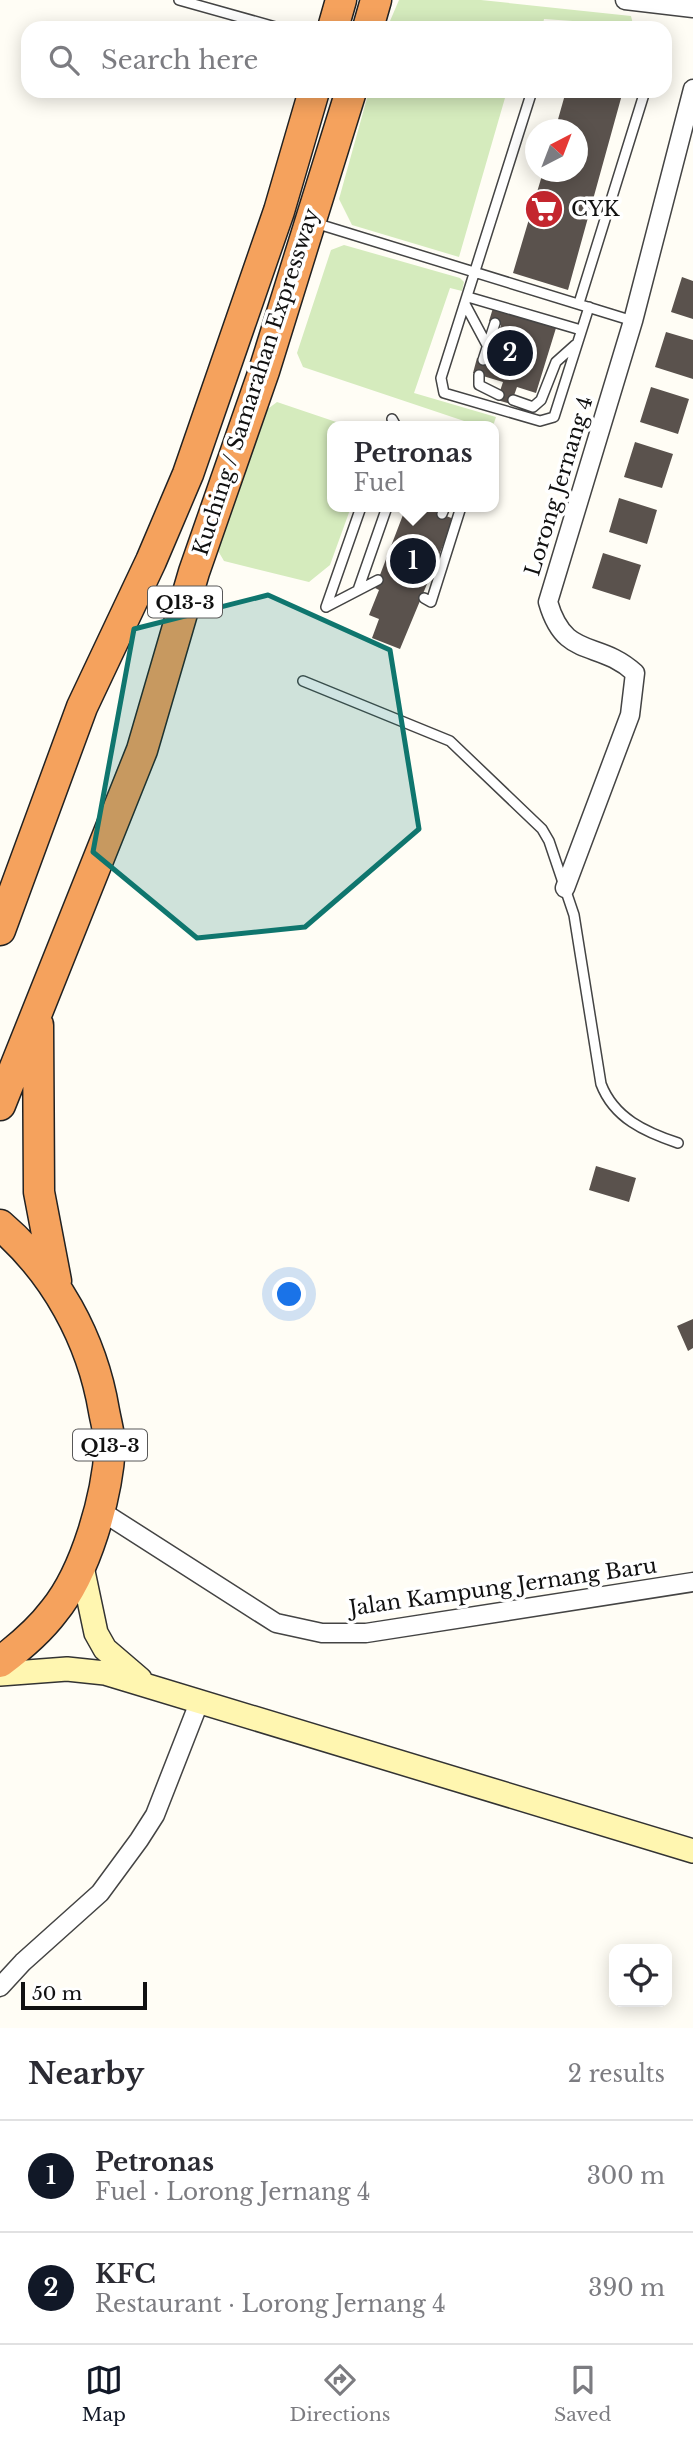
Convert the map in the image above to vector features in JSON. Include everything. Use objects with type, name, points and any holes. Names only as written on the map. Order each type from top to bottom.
[{"type":"highway","points":[[335,21],[341,0]]},
{"type":"highway","points":[[370,21],[376,0]]},
{"type":"highway","name":"Kuching / Samarahan Expressway","points":[[0,930],[82,707],[151,561],[188,474],[279,211],[312,98]]},
{"type":"highway","name":"Kuching / Samarahan Expressway","points":[[0,1105],[142,750],[194,572],[264,371],[349,98]]},
{"type":"highway","points":[[38,1010],[39,1192],[59,1292]]},
{"type":"highway","name":"Q13-3","points":[[0,1225],[30,1254],[59,1292],[99,1376],[110,1445],[101,1511],[81,1562],[56,1610],[25,1643],[0,1662]]},
{"type":"street","points":[[625,0],[693,8]]},
{"type":"street","name":"Lorong Jernang 4","points":[[565,888],[630,715],[635,673],[625,664],[567,640],[554,623],[548,601],[633,321],[693,89]]},
{"type":"street","name":"Jalan Kampung Jernang Baru","points":[[101,1511],[276,1623],[322,1633],[366,1633],[693,1582]]},
{"type":"street","points":[[81,1562],[96,1633],[105,1649],[148,1685]]},
{"type":"street","points":[[0,1674],[67,1669],[105,1673],[693,1851]]},
{"type":"street","points":[[0,1987],[23,1962],[100,1893],[139,1840],[155,1815],[200,1700]]},
{"type":"lane","points":[[179,0],[254,21]]},
{"type":"lane","points":[[530,98],[441,378],[444,393],[540,421],[548,420],[554,416],[589,307]]},
{"type":"lane","points":[[579,303],[643,98]]},
{"type":"lane","points":[[310,222],[633,321]]},
{"type":"lane","points":[[466,300],[581,330]]},
{"type":"lane","points":[[466,300],[488,347]]},
{"type":"lane","points":[[483,360],[495,323]]},
{"type":"lane","points":[[513,400],[533,407],[541,400],[556,362],[576,344]]},
{"type":"lane","points":[[479,375],[478,385],[499,395]]},
{"type":"lane","points":[[359,512],[326,607],[378,580]]},
{"type":"lane","points":[[358,590],[385,512]]},
{"type":"lane","points":[[424,598],[431,602],[459,512]]},
{"type":"lane","points":[[303,681],[450,741],[542,828],[574,915],[601,1084],[607,1099],[639,1128],[678,1143]]},
{"type":"highlighted area","points":[[268,595],[390,650],[419,829],[305,927],[197,938],[93,852],[134,629]]},
{"type":"green space","points":[[399,0],[481,0],[631,16],[632,21],[544,19],[390,21]]},
{"type":"green space","points":[[367,98],[505,98],[459,257],[352,225],[339,199]]},
{"type":"green space","points":[[344,245],[460,278],[464,282],[462,291],[450,288],[414,393],[496,417],[495,421],[464,421],[303,367],[297,353],[331,250]]},
{"type":"green space","points":[[277,402],[333,421],[327,421],[327,512],[349,512],[330,565],[309,582],[224,561],[217,549],[261,414]]},
{"type":"building","points":[[564,98],[621,98],[568,290],[513,273],[540,182],[588,182],[588,119],[558,119]]},
{"type":"building","points":[[682,277],[693,281],[693,319],[671,312]]},
{"type":"building","points":[[493,308],[556,328],[536,393],[517,387],[511,404],[497,400],[503,382],[473,373],[477,358],[490,361],[501,325],[489,321]]},
{"type":"building","points":[[666,332],[693,340],[693,379],[655,367]]},
{"type":"building","points":[[651,387],[689,399],[678,434],[640,422]]},
{"type":"building","points":[[635,442],[673,454],[662,488],[624,477]]},
{"type":"building","points":[[619,498],[657,510],[647,544],[609,532]]},
{"type":"building","points":[[404,512],[436,512],[454,519],[400,649],[372,638],[379,619],[369,615],[379,590],[375,588]]},
{"type":"building","points":[[603,553],[641,565],[630,600],[592,588]]},
{"type":"building","points":[[596,1166],[636,1178],[629,1202],[589,1190]]},
{"type":"building","points":[[693,1319],[693,1348],[688,1351],[677,1326]]},
{"type":"place","name":"CYK","points":[[544,209]]},
{"type":"place","name":"KFC","points":[[510,353]]},
{"type":"place","name":"Petronas","points":[[413,561]]}]
